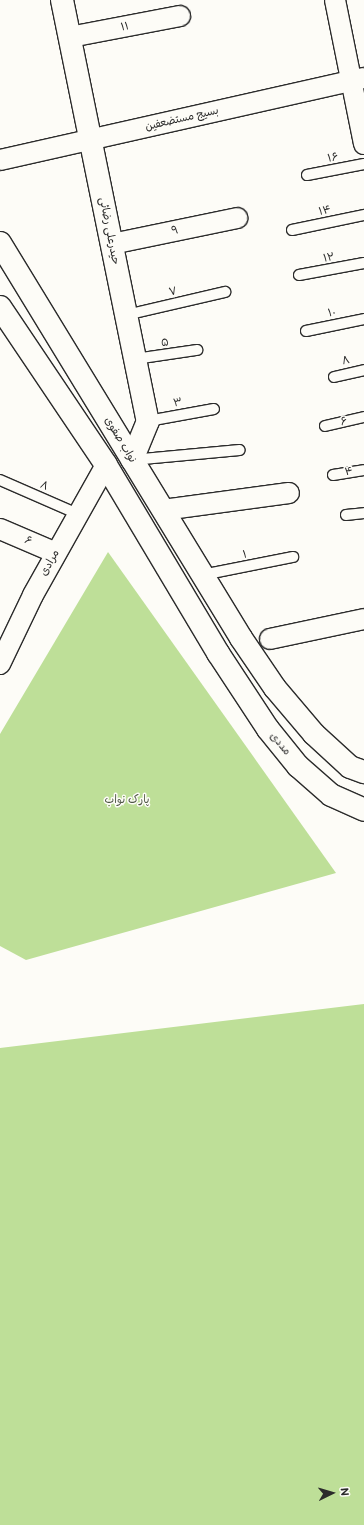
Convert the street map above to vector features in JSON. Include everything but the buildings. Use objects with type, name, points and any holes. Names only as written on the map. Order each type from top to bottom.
[{"type":"street","name":"حیدرعلی رضائی","points":[[62,0],[148,421]]},
{"type":"street","points":[[335,0],[357,79],[364,144]]},
{"type":"street","name":"۱۱","points":[[70,37],[180,16]]},
{"type":"street","name":"بسیج مستضعفین","points":[[0,160],[357,79]]},
{"type":"street","name":"۹","points":[[112,244],[237,218]]},
{"type":"street","name":"نواب صفوی","points":[[0,243],[241,638]]},
{"type":"street","points":[[0,307],[106,465],[218,653],[241,638],[275,688],[314,734],[350,767],[364,772]]},
{"type":"street","points":[[132,460],[148,421]]},
{"type":"street","name":"مرادی","points":[[0,664],[5,640],[106,465]]},
{"type":"street","points":[[163,510],[289,493]]},
{"type":"street","name":"۶","points":[[0,529],[56,553]]},
{"type":"street","points":[[270,639],[364,619]]},
{"type":"street","name":"مددی","points":[[218,653],[268,729],[298,766],[331,795],[364,810]]},
{"type":"lane","name":"۱۶","points":[[307,175],[364,164]]},
{"type":"lane","name":"۱۴","points":[[292,230],[364,215]]},
{"type":"lane","name":"۱۲","points":[[299,275],[364,263]]},
{"type":"lane","name":"۷","points":[[126,315],[226,292]]},
{"type":"lane","name":"۱۰","points":[[306,331],[364,318]]},
{"type":"lane","name":"۵","points":[[136,359],[197,350]]},
{"type":"lane","name":"۸","points":[[334,377],[364,370]]},
{"type":"lane","name":"۳","points":[[148,421],[214,409]]},
{"type":"lane","name":"۶","points":[[325,426],[364,417]]},
{"type":"lane","points":[[132,460],[240,450]]},
{"type":"lane","name":"۴","points":[[333,475],[364,470]]},
{"type":"lane","name":"۸","points":[[0,480],[78,514]]},
{"type":"lane","points":[[346,516],[364,513]]},
{"type":"lane","name":"۱","points":[[202,575],[293,557]]},
{"type":"green space","name":"پارک نواب","points":[[108,552],[336,873],[26,960],[0,946],[0,734]]},
{"type":"green space","points":[[364,1004],[364,1525],[0,1525],[0,1048]]}]
